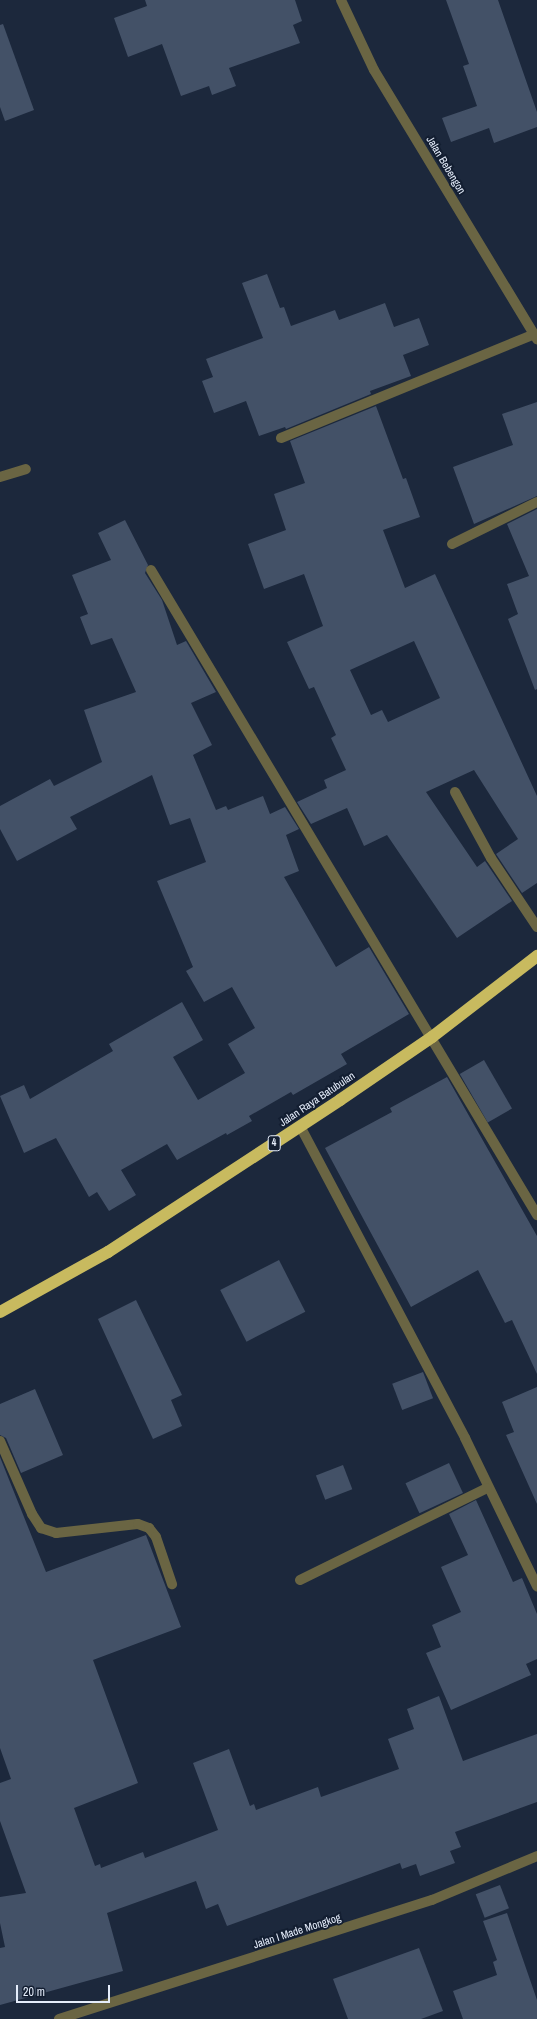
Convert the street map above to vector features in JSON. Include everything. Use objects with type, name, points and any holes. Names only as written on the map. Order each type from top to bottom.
[{"type":"highway","name":"Jalan Raya Batubulan","points":[[0,1312],[108,1252],[300,1126],[432,1037],[537,956]]},
{"type":"street","name":"Jalan Bebengon","points":[[341,0],[374,70],[536,337]]},
{"type":"street","points":[[281,438],[536,337]]},
{"type":"street","points":[[0,477],[26,469]]},
{"type":"street","points":[[452,544],[537,502]]},
{"type":"street","points":[[151,570],[432,1037],[537,1215]]},
{"type":"street","points":[[456,792],[491,858],[537,926]]},
{"type":"street","points":[[300,1126],[461,1431],[487,1488],[537,1586]]},
{"type":"street","points":[[0,1441],[32,1514],[41,1528],[56,1533],[138,1524],[149,1528],[156,1538],[172,1584]]},
{"type":"street","points":[[300,1580],[487,1488]]},
{"type":"street","name":"Jalan I Made Mongkog","points":[[59,2019],[432,1900],[537,1856]]},
{"type":"building","points":[[145,0],[295,0],[302,21],[293,25],[300,43],[229,68],[236,86],[212,95],[209,86],[181,96],[162,44],[128,57],[114,18],[147,6]]},
{"type":"building","points":[[446,0],[498,0],[537,112],[537,127],[494,143],[489,128],[451,142],[442,118],[477,106],[463,66],[469,64]]},
{"type":"building","points":[[3,24],[34,110],[5,121],[0,107],[0,25]]},
{"type":"building","points":[[267,274],[280,308],[284,307],[291,326],[335,310],[339,320],[385,303],[394,327],[419,318],[429,345],[403,355],[411,376],[370,391],[371,394],[286,429],[285,427],[259,436],[246,401],[214,413],[202,381],[213,377],[206,359],[263,338],[242,283]]},
{"type":"building","points":[[537,402],[537,496],[474,524],[453,467],[513,445],[502,414]]},
{"type":"building","points":[[376,406],[403,479],[406,478],[420,517],[383,530],[405,588],[435,574],[537,796],[537,883],[522,893],[496,854],[518,839],[474,770],[426,792],[477,867],[485,861],[512,901],[457,938],[387,835],[364,846],[347,808],[311,824],[297,802],[327,788],[324,780],[346,770],[331,738],[336,735],[314,687],[309,689],[287,642],[323,626],[304,574],[264,589],[248,544],[286,530],[274,494],[305,483],[290,441]],"holes":[[[414,641],[440,698],[388,722],[382,710],[371,715],[350,670]]]},
{"type":"building","points":[[537,509],[537,689],[535,690],[508,619],[518,614],[507,584],[529,576],[507,524]]},
{"type":"building","points":[[125,520],[148,565],[145,573],[162,600],[177,645],[186,641],[216,692],[191,703],[212,745],[193,755],[216,810],[226,806],[228,810],[263,796],[270,814],[285,807],[299,829],[286,835],[299,871],[284,877],[336,967],[369,947],[409,1014],[341,1054],[347,1064],[293,1095],[291,1092],[249,1116],[252,1121],[227,1135],[226,1133],[177,1160],[167,1144],[121,1170],[136,1195],[109,1211],[97,1192],[89,1197],[56,1138],[24,1153],[0,1096],[24,1085],[30,1099],[113,1051],[109,1044],[182,1002],[203,1040],[173,1057],[198,1100],[245,1073],[228,1044],[255,1028],[232,987],[204,1002],[186,971],[193,967],[157,881],[206,862],[190,818],[170,825],[152,775],[70,817],[77,829],[17,861],[0,829],[0,806],[50,779],[54,786],[102,762],[84,710],[136,692],[112,638],[91,645],[80,617],[88,614],[72,575],[111,560],[98,533]]},
{"type":"building","points":[[484,1060],[512,1108],[488,1122],[460,1074]]},
{"type":"building","points":[[447,1077],[537,1236],[537,1374],[512,1320],[505,1323],[478,1270],[411,1307],[325,1148],[392,1112],[390,1108]]},
{"type":"building","points":[[279,1260],[305,1312],[247,1342],[220,1290]]},
{"type":"building","points":[[136,1300],[182,1395],[171,1400],[182,1426],[153,1439],[98,1319]]},
{"type":"building","points":[[423,1372],[433,1398],[402,1410],[392,1384]]},
{"type":"building","points":[[537,1387],[537,1504],[506,1435],[514,1432],[502,1402]]},
{"type":"building","points":[[35,1389],[63,1455],[21,1473],[6,1438],[0,1435],[0,1404]]},
{"type":"building","points":[[0,1457],[46,1572],[146,1535],[181,1627],[93,1660],[138,1783],[74,1808],[95,1866],[100,1864],[101,1868],[143,1852],[145,1858],[218,1830],[193,1763],[229,1749],[250,1806],[254,1804],[256,1810],[318,1787],[321,1797],[399,1769],[388,1739],[414,1729],[407,1709],[439,1696],[463,1761],[537,1734],[537,1802],[455,1832],[461,1847],[450,1851],[455,1863],[420,1876],[416,1864],[402,1869],[400,1863],[227,1926],[218,1904],[206,1909],[196,1881],[107,1913],[123,1971],[0,2005],[0,1948],[5,1947],[0,1923],[0,1897],[26,1893],[0,1821],[0,1783],[11,1779],[0,1748]]},
{"type":"building","points":[[449,1463],[463,1493],[419,1513],[405,1483]]},
{"type":"building","points":[[343,1465],[352,1489],[325,1500],[316,1475]]},
{"type":"building","points":[[476,1500],[513,1582],[522,1578],[537,1614],[537,1659],[526,1664],[531,1675],[451,1710],[426,1653],[441,1647],[432,1625],[461,1612],[441,1567],[468,1555],[449,1514]]},
{"type":"building","points":[[500,1885],[509,1908],[485,1918],[476,1894]]},
{"type":"building","points":[[507,1913],[537,2000],[537,2019],[463,2019],[453,1991],[497,1975],[493,1962],[497,1960],[483,1921]]},
{"type":"building","points":[[419,1948],[443,2011],[421,2019],[348,2019],[333,1979]]}]
